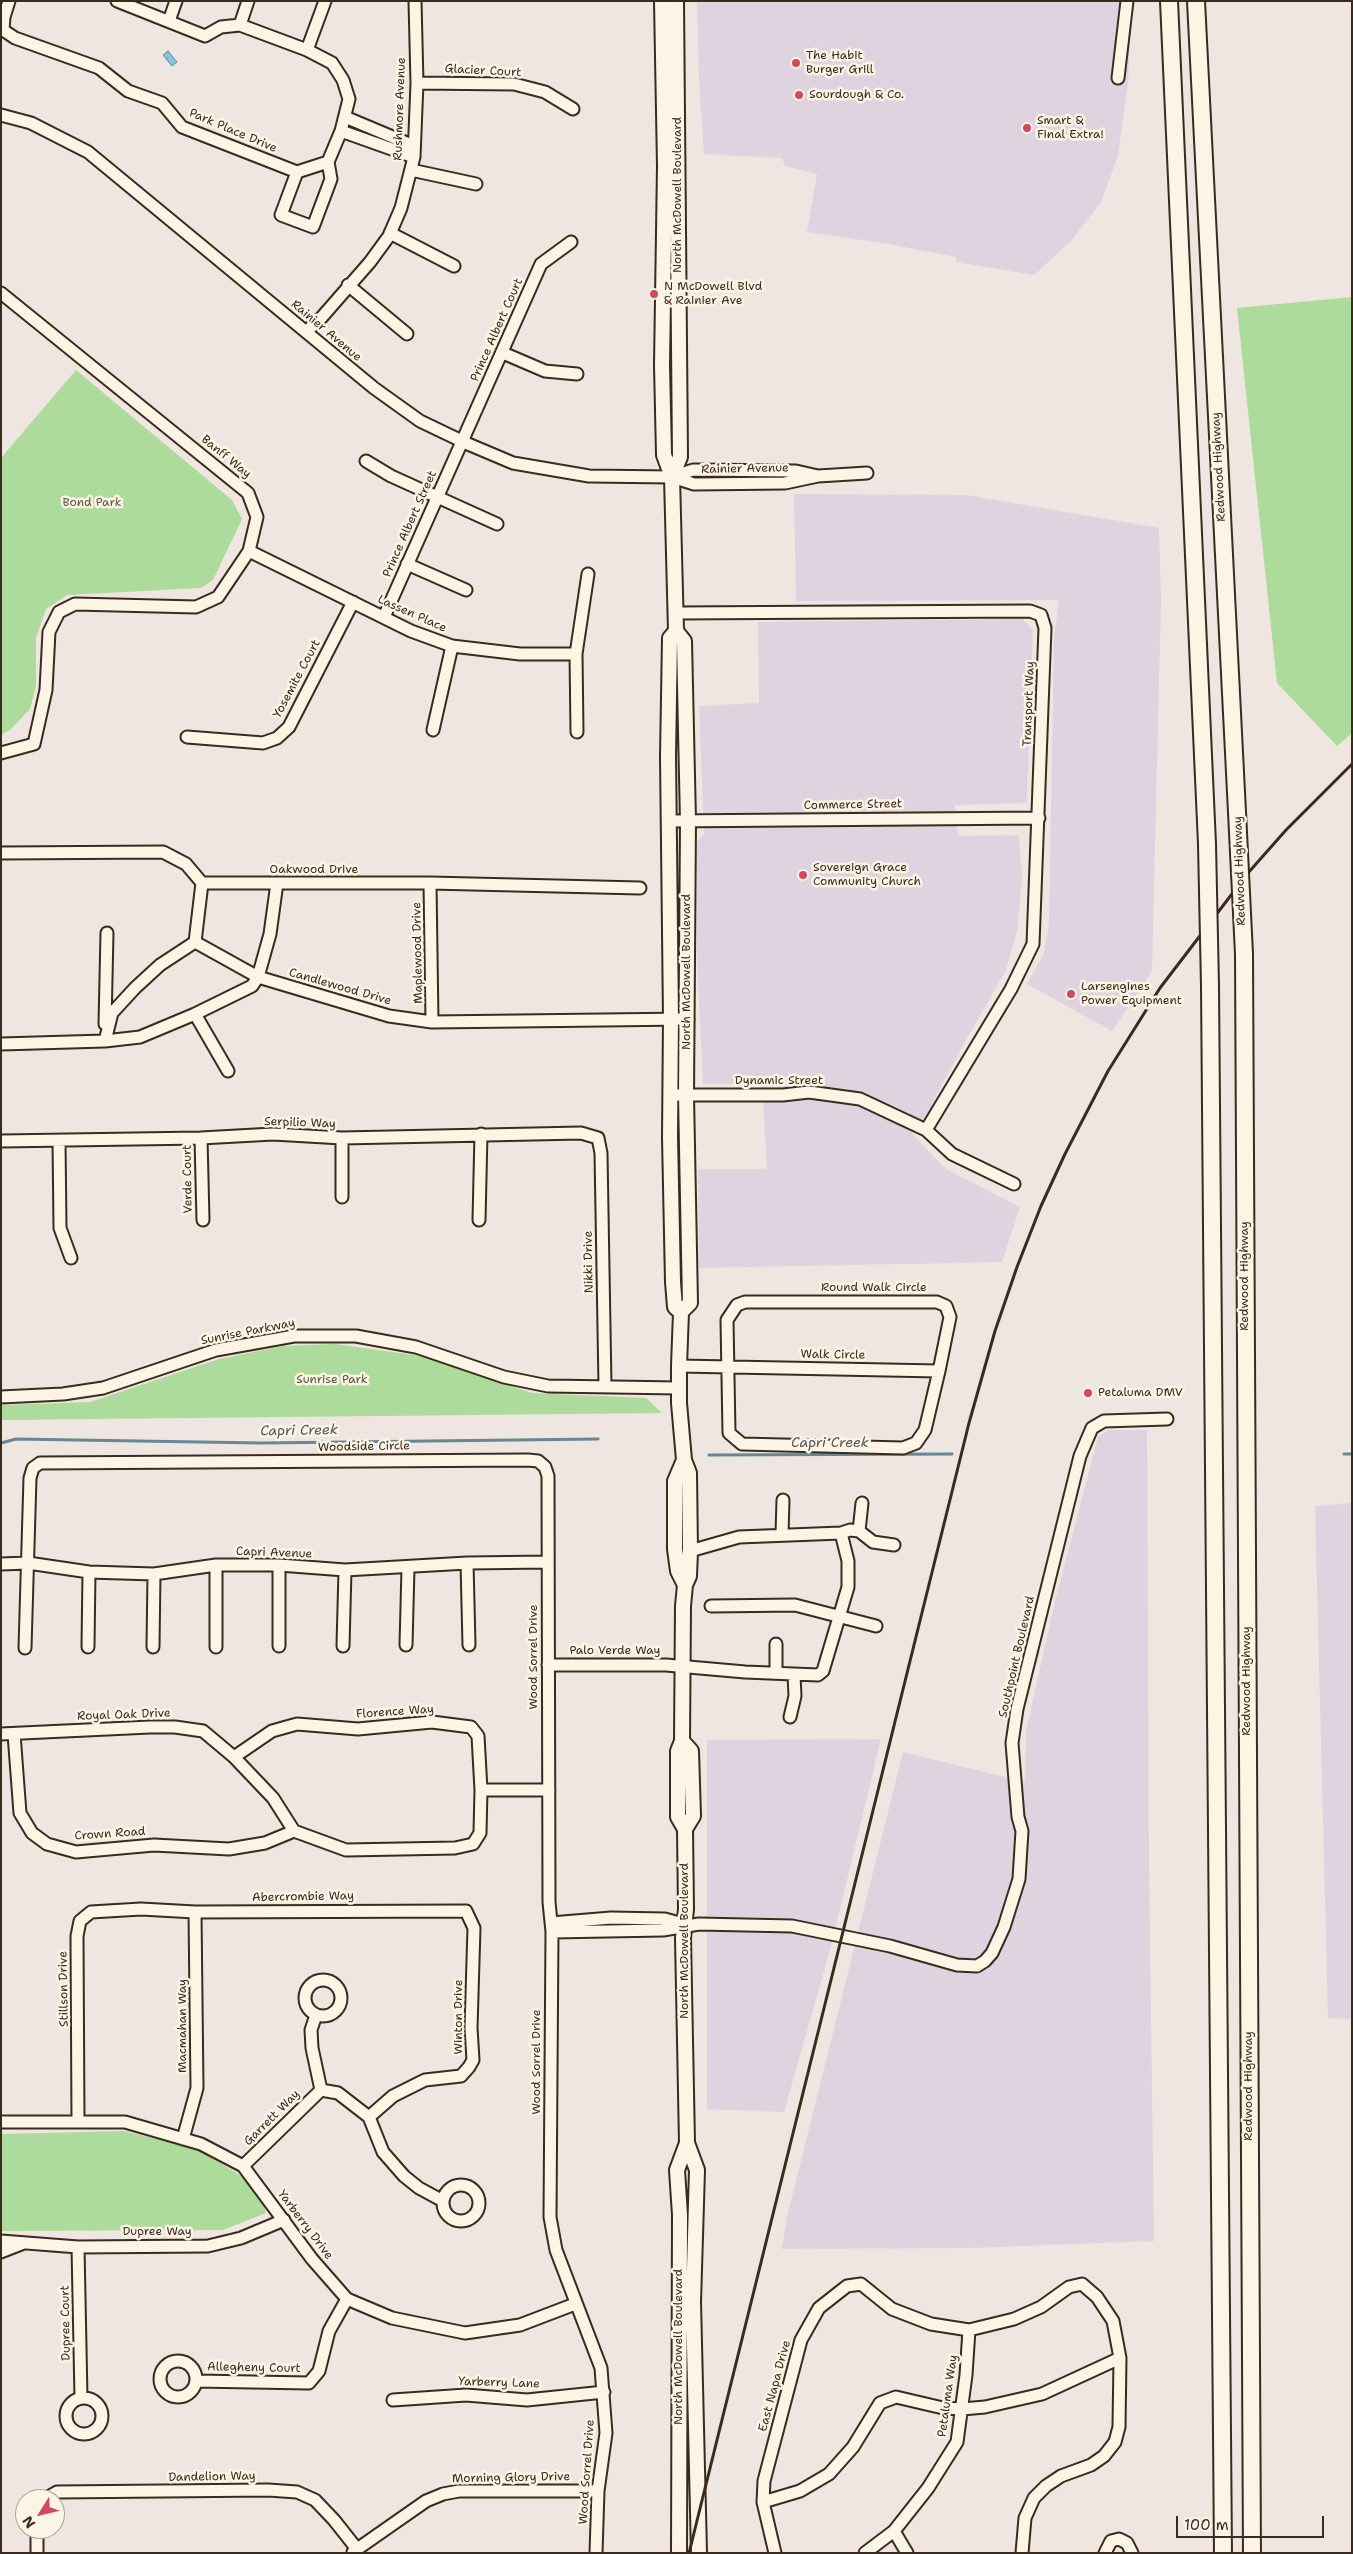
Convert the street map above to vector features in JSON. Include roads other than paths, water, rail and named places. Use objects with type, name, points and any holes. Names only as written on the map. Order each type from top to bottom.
[{"type":"highway","points":[[1169,1],[1207,844],[1210,986],[1223,2553]]},
{"type":"highway","name":"Redwood Highway","points":[[1196,1],[1244,954],[1252,2553]]},
{"type":"main road","name":"North McDowell Boulevard","points":[[662,1],[665,166],[662,364],[664,456],[672,477],[676,631],[684,641],[688,821],[686,1095],[690,1303],[681,1312],[679,1388],[684,1460],[689,1473],[689,1576],[685,1585],[681,1666],[682,1741],[691,1751],[693,1816],[685,1829],[685,1925],[687,2143],[697,2170],[693,2302],[699,2553]]},
{"type":"main road","name":"North McDowell Boulevard","points":[[672,477],[680,457],[676,1]]},
{"type":"main road","name":"North McDowell Boulevard","points":[[676,631],[670,638],[668,821],[673,1282],[675,1307],[681,1312]]},
{"type":"main road","name":"North McDowell Boulevard","points":[[684,1460],[675,1481],[675,1549],[678,1571],[685,1585]]},
{"type":"main road","name":"North McDowell Boulevard","points":[[679,2553],[680,2215],[677,2170],[687,2143]]},
{"type":"street","name":"Park Place Drive","points":[[9,1],[4,17],[3,30],[15,38],[99,68],[128,91],[162,103],[182,128],[297,172]]},
{"type":"street","points":[[117,1],[205,36],[221,27],[240,25],[307,50],[332,63],[344,80],[349,99],[341,131],[328,162],[331,179],[313,227],[281,215],[297,172],[328,162]]},
{"type":"street","points":[[169,21],[176,1]]},
{"type":"street","points":[[240,25],[248,1]]},
{"type":"street","points":[[307,50],[325,1]]},
{"type":"street","name":"Rushmore Avenue","points":[[306,332],[322,317],[370,262],[390,234],[402,208],[414,151],[417,82],[415,1]]},
{"type":"street","points":[[1118,78],[1127,1]]},
{"type":"street","name":"Glacier Court","points":[[417,82],[514,84],[545,92],[573,108]]},
{"type":"street","name":"Rainier Avenue","points":[[1,115],[31,124],[88,152],[374,388],[420,421],[461,442],[514,463],[580,475],[672,477],[694,484],[785,483],[818,476],[867,473]]},
{"type":"street","points":[[345,117],[414,151]]},
{"type":"street","points":[[341,131],[414,151]]},
{"type":"street","points":[[411,170],[476,184]]},
{"type":"street","points":[[390,234],[454,266]]},
{"type":"street","name":"Prince Albert Court","points":[[461,442],[503,353],[541,264],[571,242]]},
{"type":"street","points":[[348,285],[407,334]]},
{"type":"street","name":"Banff Way","points":[[1,293],[248,493],[258,517],[249,551],[218,597],[196,607],[75,604],[60,612],[49,632],[46,690],[34,744],[1,753]]},
{"type":"street","points":[[503,353],[545,371],[577,374]]},
{"type":"street","name":"Prince Albert Street","points":[[384,618],[461,442]]},
{"type":"street","points":[[366,461],[436,498],[497,524]]},
{"type":"street","name":"Lassen Place","points":[[249,551],[411,631],[452,646],[520,654],[576,654]]},
{"type":"street","points":[[408,564],[466,590]]},
{"type":"street","points":[[577,732],[576,654],[588,574]]},
{"type":"street","name":"Yosemite Court","points":[[187,737],[263,743],[277,738],[288,727],[353,602]]},
{"type":"street","name":"Transport Way","points":[[676,613],[1030,611],[1041,615],[1045,628],[1033,944],[1012,988],[926,1130]]},
{"type":"street","points":[[433,730],[452,646]]},
{"type":"street","name":"Commerce Street","points":[[668,821],[1039,818]]},
{"type":"street","points":[[1,853],[163,852],[186,864],[202,883],[195,942],[160,965],[112,1013],[104,1041]]},
{"type":"street","name":"Oakwood Drive","points":[[202,883],[430,883],[640,888]]},
{"type":"street","points":[[1,1044],[140,1038],[252,986],[258,977],[270,934],[276,883]]},
{"type":"street","name":"Maplewood Drive","points":[[430,883],[432,1022]]},
{"type":"street","points":[[104,1041],[107,933]]},
{"type":"street","name":"Candlewood Drive","points":[[195,942],[258,977],[389,1016],[432,1022],[688,1019]]},
{"type":"street","points":[[195,1014],[228,1071]]},
{"type":"street","name":"Dynamic Street","points":[[671,1095],[809,1092],[854,1098],[926,1130],[952,1154],[1014,1184]]},
{"type":"street","name":"Serpilio Way","points":[[1,1141],[201,1138],[273,1134],[342,1138],[581,1133],[598,1138]]},
{"type":"street","points":[[479,1220],[481,1134]]},
{"type":"street","name":"Verde Court","points":[[201,1138],[203,1220]]},
{"type":"street","points":[[342,1138],[342,1197]]},
{"type":"street","name":"Nikki Drive","points":[[598,1138],[601,1153],[605,1386]]},
{"type":"street","points":[[59,1141],[60,1228],[71,1258]]},
{"type":"street","name":"Round Walk Circle","points":[[745,1302],[937,1302],[946,1306],[950,1317],[925,1430],[916,1443],[903,1448],[742,1444],[729,1433],[727,1367],[727,1320],[737,1305],[745,1302]]},
{"type":"street","name":"Sunrise Parkway","points":[[1,1397],[63,1394],[103,1388],[216,1350],[294,1336],[356,1336],[416,1347],[504,1378],[548,1386],[679,1388]]},
{"type":"street","points":[[679,1366],[727,1367]]},
{"type":"street","name":"Walk Circle","points":[[727,1367],[939,1371]]},
{"type":"street","name":"Southpoint Boulevard","points":[[552,1927],[663,1930],[685,1925],[792,1926],[890,1946],[957,1965],[977,1966],[988,1957],[1004,1927],[1020,1879],[1022,1831],[1018,1817],[1012,1743],[1018,1704],[1080,1456],[1092,1428],[1104,1421],[1167,1419]]},
{"type":"street","name":"Woodside Circle","points":[[28,1563],[30,1478],[33,1468],[40,1463],[394,1460],[538,1461],[544,1467],[548,1476],[547,1562]]},
{"type":"street","points":[[782,1534],[783,1500]]},
{"type":"street","points":[[859,1531],[862,1503]]},
{"type":"street","points":[[690,1551],[739,1537],[841,1533],[846,1530],[859,1531],[874,1542],[894,1545]]},
{"type":"street","points":[[681,1666],[812,1676],[823,1671],[848,1587],[848,1561],[841,1533]]},
{"type":"street","name":"Capri Avenue","points":[[1,1564],[28,1563],[89,1572],[154,1574],[216,1565],[279,1565],[345,1570],[408,1568],[468,1563],[547,1562]]},
{"type":"street","name":"Wood Sorrel Drive","points":[[547,1562],[552,1927],[550,2217],[556,2250],[575,2304],[589,2331],[601,2368],[606,2433],[598,2491],[596,2553]]},
{"type":"street","points":[[26,1648],[28,1563]]},
{"type":"street","points":[[468,1563],[469,1645]]},
{"type":"street","points":[[216,1565],[216,1647]]},
{"type":"street","points":[[279,1565],[279,1646]]},
{"type":"street","points":[[406,1645],[408,1568]]},
{"type":"street","points":[[343,1646],[345,1570]]},
{"type":"street","points":[[88,1647],[89,1572]]},
{"type":"street","points":[[153,1647],[154,1574]]},
{"type":"street","points":[[711,1606],[794,1605],[876,1626]]},
{"type":"street","points":[[776,1644],[776,1673]]},
{"type":"street","name":"Palo Verde Way","points":[[548,1665],[681,1666]]},
{"type":"street","points":[[790,1717],[795,1696],[794,1675]]},
{"type":"street","name":"Florence Way","points":[[234,1757],[272,1731],[297,1724],[358,1729],[432,1722],[456,1724],[471,1727],[478,1736],[481,1790]]},
{"type":"street","name":"Royal Oak Drive","points":[[1,1734],[175,1727],[203,1731],[234,1757],[273,1798],[294,1831]]},
{"type":"street","name":"Crown Road","points":[[14,1734],[20,1813],[32,1833],[47,1844],[76,1852],[154,1844],[229,1849],[264,1842],[294,1831]]},
{"type":"street","points":[[294,1831],[346,1850],[455,1848],[473,1844],[480,1833],[481,1790],[549,1790]]},
{"type":"street","name":"Abercrombie Way","points":[[141,1909],[196,1912],[466,1911]]},
{"type":"street","name":"Stillson Drive","points":[[78,2122],[77,1936],[80,1921],[91,1912],[141,1909]]},
{"type":"street","name":"Winton Drive","points":[[369,2117],[393,2096],[425,2080],[461,2076],[470,2068],[472,2060],[474,1928],[466,1911]]},
{"type":"street","name":"Macmahan Way","points":[[183,2139],[197,2088],[196,1912]]},
{"type":"street","points":[[316,2014],[312,2030],[312,2048],[321,2090],[338,2093],[369,2117],[383,2152],[404,2176],[419,2188],[443,2201]]},
{"type":"street","name":"Garrett Way","points":[[243,2166],[321,2090]]},
{"type":"street","name":"Yarberry Drive","points":[[1,2122],[125,2122],[201,2144],[243,2166],[312,2259],[347,2299],[392,2318],[458,2333],[520,2325],[575,2304]]},
{"type":"street","name":"Yarberry Drive","points":[[1,2129],[14,2122]]},
{"type":"street","name":"Dupree Way","points":[[1,2241],[78,2247],[208,2246],[241,2238],[284,2220]]},
{"type":"street","name":"Dupree Way","points":[[1,2252],[25,2242]]},
{"type":"street","name":"Dupree Court","points":[[78,2247],[81,2398]]},
{"type":"street","name":"East Napa Drive","points":[[774,2553],[763,2502],[764,2482],[801,2340],[819,2308],[847,2286],[861,2284],[892,2309],[932,2324],[969,2330]]},
{"type":"street","points":[[969,2330],[1014,2318],[1041,2307],[1069,2287],[1082,2284],[1097,2297],[1113,2321],[1120,2358],[1121,2413],[1114,2442],[1104,2456],[1091,2465],[1061,2476],[1046,2486],[1034,2498],[1025,2518],[1022,2553]]},
{"type":"street","name":"Allegheny Court","points":[[196,2381],[308,2383],[318,2371],[329,2331],[347,2299]]},
{"type":"street","name":"Petaluma Way","points":[[864,2553],[894,2531],[928,2488],[957,2442],[969,2330]]},
{"type":"street","points":[[763,2502],[800,2490],[829,2474],[853,2447],[880,2403],[896,2397],[943,2408],[985,2407],[1042,2394],[1120,2358]]},
{"type":"street","name":"Yarberry Lane","points":[[393,2400],[466,2394],[527,2400],[604,2392]]},
{"type":"street","name":"Dandelion Way","points":[[65,2492],[268,2490],[297,2492],[315,2500],[334,2520],[355,2551]]},
{"type":"street","name":"Morning Glory Drive","points":[[355,2551],[426,2501],[443,2494],[459,2491],[598,2491]]},
{"type":"street","points":[[894,2531],[907,2553]]},
{"type":"street","points":[[37,2539],[37,2553]]},
{"type":"street","points":[[1105,2553],[1107,2544],[1119,2539],[1128,2543],[1132,2553]]},
{"type":"water","points":[[168,51],[177,62],[172,66],[163,55]]},
{"type":"waterway","name":"Capri Creek","points":[[1,1443],[16,1439],[261,1443],[598,1439]]},
{"type":"waterway","name":"Capri Creek","points":[[709,1455],[952,1454]]},
{"type":"waterway","name":"Capri Creek","points":[[1344,1454],[1352,1454]]},
{"type":"railway","points":[[689,2553],[969,1423],[995,1331],[1017,1267],[1041,1206],[1065,1154],[1108,1071],[1160,988],[1248,873],[1286,830],[1352,764]]},
{"type":"place","name":"The Habit Burger Grill","points":[[796,63]]},
{"type":"place","name":"Sourdough & Co.","points":[[799,95]]},
{"type":"place","name":"Smart & Final Extra!","points":[[1027,128]]},
{"type":"place","name":"N McDowell Blvd & Rainier Ave","points":[[654,294]]},
{"type":"place","name":"Sovereign Grace Community Church","points":[[803,875]]},
{"type":"place","name":"Larsengines Power Equipment","points":[[1071,994]]},
{"type":"place","name":"Petaluma DMV","points":[[1088,1393]]},
{"type":"park label","name":"Bond Park","points":[[92,503]]},
{"type":"park label","name":"Sunrise Park","points":[[332,1380]]}]
